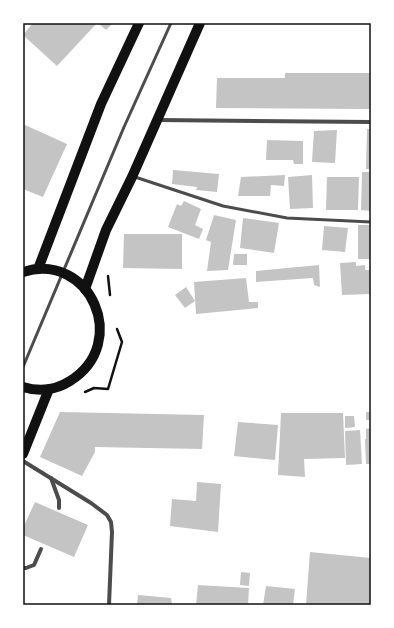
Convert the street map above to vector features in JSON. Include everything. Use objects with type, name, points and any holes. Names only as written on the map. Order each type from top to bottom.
[{"type":"main road","points":[[38,269],[101,104],[139,23]]},
{"type":"main road","points":[[85,289],[106,230],[132,176],[200,23]]},
{"type":"main road","points":[[23,272],[38,269],[50,270],[62,273],[78,282],[94,302],[100,318],[100,334],[97,350],[90,364],[78,376],[65,384],[49,389],[37,390],[23,387]]},
{"type":"main road","points":[[23,454],[49,389]]},
{"type":"street","points":[[157,120],[371,122]]},
{"type":"street","points":[[23,461],[91,503],[107,515],[111,522],[112,532],[109,605]]},
{"type":"street","points":[[51,478],[59,500],[59,508]]},
{"type":"street","points":[[23,568],[34,565],[41,549]]},
{"type":"lane","points":[[23,367],[124,127],[171,23]]},
{"type":"lane","points":[[132,176],[223,206],[287,218],[371,222]]},
{"type":"building","points":[[33,23],[97,23],[57,66],[23,35]]},
{"type":"building","points":[[98,23],[113,23],[106,30]]},
{"type":"building","points":[[285,73],[371,73],[371,109],[216,108],[217,78],[285,78]]},
{"type":"building","points":[[23,124],[67,144],[43,197],[23,189]]},
{"type":"building","points":[[367,129],[371,129],[371,169],[366,169]]},
{"type":"building","points":[[337,130],[335,163],[312,162],[314,131]]},
{"type":"building","points":[[267,140],[303,141],[303,164],[294,164],[293,160],[266,160]]},
{"type":"building","points":[[173,170],[219,174],[217,192],[196,190],[197,187],[172,184]]},
{"type":"building","points":[[362,172],[371,172],[371,211],[361,210]]},
{"type":"building","points":[[285,175],[284,186],[271,185],[270,196],[238,196],[241,177]]},
{"type":"building","points":[[312,175],[313,208],[290,209],[288,177]]},
{"type":"building","points":[[327,177],[359,177],[358,210],[326,210]]},
{"type":"building","points":[[184,201],[201,209],[195,225],[203,229],[199,239],[168,227],[177,204],[181,206]]},
{"type":"building","points":[[214,215],[236,220],[228,270],[207,271],[211,242],[206,240]]},
{"type":"building","points":[[243,218],[279,223],[274,253],[240,248]]},
{"type":"building","points":[[358,225],[371,225],[371,259],[358,259]]},
{"type":"building","points":[[324,226],[348,228],[345,252],[322,250]]},
{"type":"building","points":[[124,234],[182,234],[182,269],[123,268]]},
{"type":"building","points":[[234,254],[247,254],[247,265],[233,265]]},
{"type":"building","points":[[356,262],[356,266],[365,265],[365,270],[371,270],[371,294],[342,295],[340,263]]},
{"type":"building","points":[[319,265],[320,287],[314,285],[313,278],[256,282],[256,271]]},
{"type":"building","points":[[246,278],[249,302],[258,302],[258,308],[196,314],[194,282]]},
{"type":"building","points":[[186,287],[195,301],[185,308],[175,295]]},
{"type":"building","points":[[60,412],[204,415],[202,449],[95,447],[95,452],[82,476],[40,457]]},
{"type":"building","points":[[366,412],[371,412],[371,420],[366,420]]},
{"type":"building","points":[[281,413],[343,413],[345,458],[304,459],[305,477],[278,475]]},
{"type":"building","points":[[345,416],[354,416],[355,427],[345,428]]},
{"type":"building","points":[[238,422],[278,425],[275,460],[234,456]]},
{"type":"building","points":[[371,428],[371,464],[366,464],[366,429]]},
{"type":"building","points":[[360,430],[362,464],[346,465],[345,431]]},
{"type":"building","points":[[197,482],[221,484],[218,532],[170,526],[172,499],[196,501]]},
{"type":"building","points":[[35,502],[88,525],[74,557],[23,535],[23,528]]},
{"type":"building","points":[[310,552],[371,558],[371,605],[306,605]]},
{"type":"building","points":[[241,572],[250,573],[249,586],[240,585]]},
{"type":"building","points":[[198,585],[249,588],[248,605],[196,605]]},
{"type":"building","points":[[266,586],[295,589],[293,605],[263,605]]},
{"type":"building","points":[[138,595],[171,598],[172,605],[137,605]]}]
